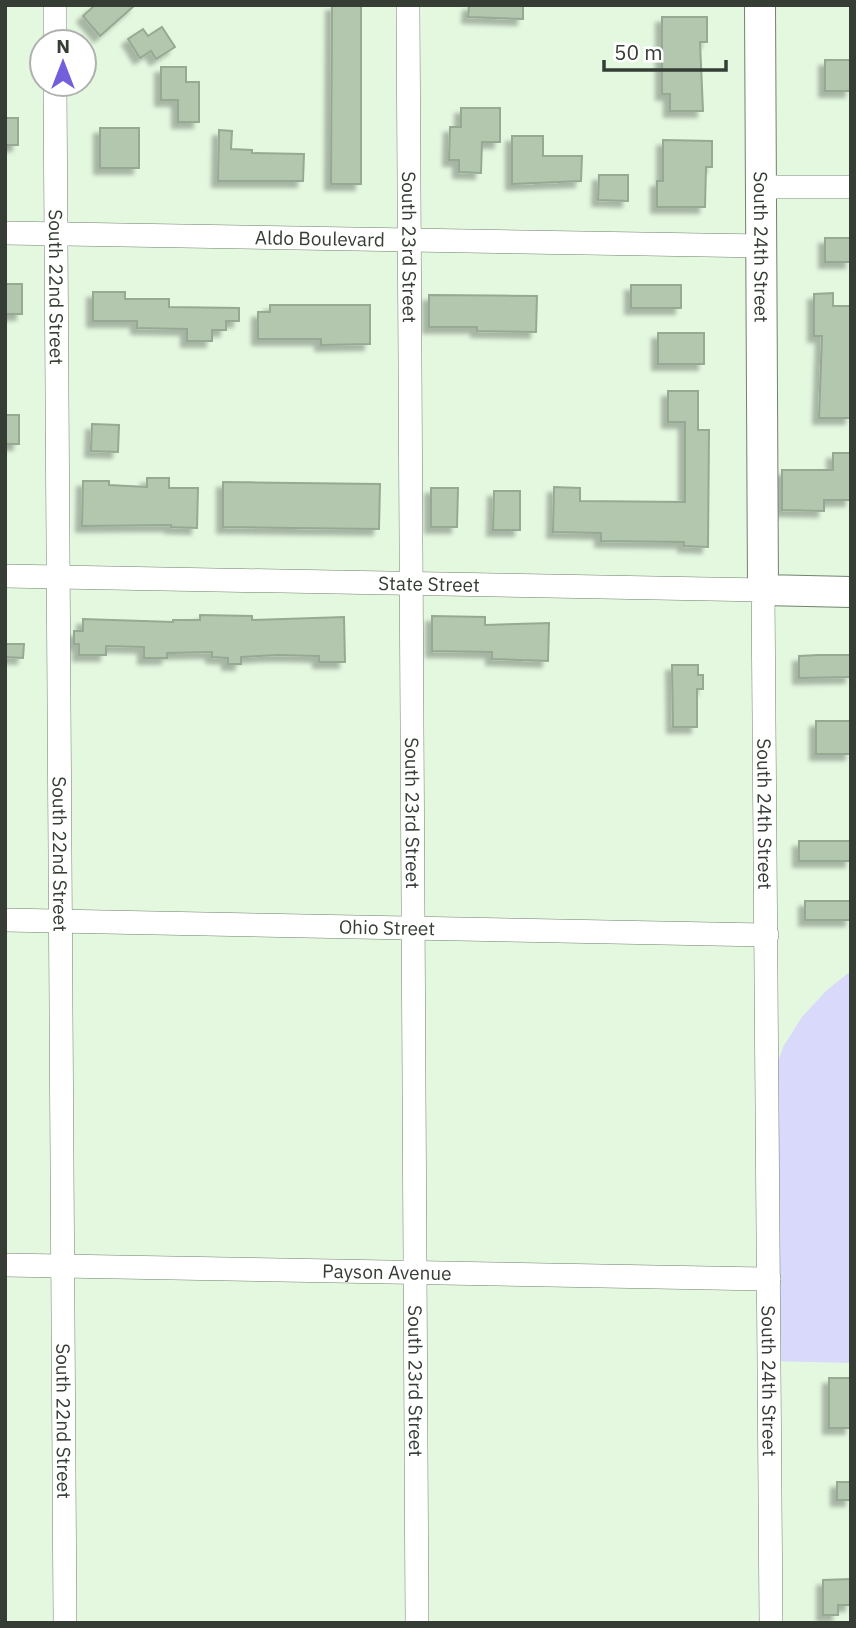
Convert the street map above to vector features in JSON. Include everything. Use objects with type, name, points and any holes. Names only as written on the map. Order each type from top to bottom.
[{"type":"main road","name":"South 24th Street","points":[[760,5],[763,590]]},
{"type":"main road","name":"State Street","points":[[763,590],[851,592]]},
{"type":"street","points":[[55,5],[55,28]]},
{"type":"street","name":"South 23rd Street","points":[[408,5],[417,1623]]},
{"type":"street","name":"South 22nd Street","points":[[55,98],[65,1623]]},
{"type":"street","points":[[762,187],[851,187]]},
{"type":"street","name":"Aldo Boulevard","points":[[5,233],[762,246]]},
{"type":"street","name":"State Street","points":[[5,576],[763,590]]},
{"type":"street","name":"South 24th Street","points":[[763,590],[771,1623]]},
{"type":"street","name":"Ohio Street","points":[[5,920],[767,935]]},
{"type":"street","name":"Payson Avenue","points":[[5,1265],[769,1279]]},
{"type":"shaded area","points":[[851,971],[851,1363],[769,1361],[768,1093],[783,1047],[802,1017],[827,990]]},
{"type":"building","points":[[95,5],[135,5],[100,36],[98,28],[93,28],[83,16]]},
{"type":"building","points":[[332,5],[361,5],[361,184],[331,184]]},
{"type":"building","points":[[469,5],[523,5],[523,19],[468,17]]},
{"type":"building","points":[[662,17],[707,17],[707,42],[700,42],[703,111],[670,111],[670,94],[662,94]]},
{"type":"building","points":[[162,27],[175,47],[156,59],[151,51],[140,58],[128,39],[143,29],[148,36]]},
{"type":"building","points":[[825,60],[851,60],[851,91],[825,91]]},
{"type":"building","points":[[161,67],[186,67],[186,82],[199,82],[199,122],[178,122],[178,100],[161,100]]},
{"type":"building","points":[[461,108],[500,108],[500,142],[482,142],[481,173],[459,172],[459,160],[449,160],[450,127],[461,127]]},
{"type":"building","points":[[5,118],[18,118],[18,145],[5,145]]},
{"type":"building","points":[[100,128],[139,128],[139,168],[100,168]]},
{"type":"building","points":[[219,130],[232,131],[231,149],[252,150],[252,153],[304,154],[303,181],[218,181]]},
{"type":"building","points":[[512,136],[543,136],[543,156],[582,156],[581,181],[512,184]]},
{"type":"building","points":[[663,140],[712,141],[712,167],[706,167],[705,207],[657,207],[657,181],[663,181]]},
{"type":"building","points":[[599,175],[628,175],[628,201],[598,200]]},
{"type":"building","points":[[825,238],[851,238],[851,262],[825,262]]},
{"type":"building","points":[[5,284],[22,284],[22,314],[5,314]]},
{"type":"building","points":[[631,285],[681,285],[681,308],[631,308]]},
{"type":"building","points":[[93,292],[125,292],[125,299],[169,299],[169,307],[239,308],[239,321],[226,321],[226,330],[212,330],[212,341],[187,341],[187,329],[137,328],[137,321],[93,321]]},
{"type":"building","points":[[833,293],[833,306],[851,306],[851,418],[819,418],[822,336],[814,336],[814,294]]},
{"type":"building","points":[[429,295],[537,296],[536,332],[477,331],[477,327],[429,327]]},
{"type":"building","points":[[270,305],[370,305],[370,344],[321,345],[321,339],[258,339],[258,312],[270,312]]},
{"type":"building","points":[[658,333],[704,333],[704,364],[658,364]]},
{"type":"building","points":[[668,391],[698,391],[698,430],[709,430],[708,547],[684,546],[684,542],[601,541],[601,533],[553,532],[554,487],[580,488],[580,501],[685,502],[685,422],[668,422]]},
{"type":"building","points":[[5,415],[19,415],[19,444],[5,444]]},
{"type":"building","points":[[92,424],[119,425],[118,452],[91,451]]},
{"type":"building","points":[[833,453],[851,453],[851,500],[824,500],[824,511],[782,510],[782,470],[833,470]]},
{"type":"building","points":[[147,478],[169,478],[169,488],[198,488],[197,528],[171,525],[82,526],[83,481],[109,481],[109,485],[147,487]]},
{"type":"building","points":[[223,482],[380,484],[379,529],[223,527]]},
{"type":"building","points":[[431,488],[458,488],[457,527],[431,527]]},
{"type":"building","points":[[494,491],[520,491],[520,530],[493,530]]},
{"type":"building","points":[[200,615],[252,616],[252,620],[344,617],[345,662],[319,662],[319,656],[278,655],[241,657],[241,664],[228,664],[228,658],[212,657],[212,652],[167,653],[167,658],[144,658],[144,647],[106,646],[106,655],[79,655],[79,644],[74,644],[74,631],[83,631],[83,619],[173,622],[200,620]]},
{"type":"building","points":[[432,616],[485,617],[485,625],[549,623],[548,661],[492,659],[492,652],[432,651]]},
{"type":"building","points":[[5,644],[24,644],[23,658],[5,657]]},
{"type":"building","points":[[851,655],[851,677],[799,678],[799,656]]},
{"type":"building","points":[[672,665],[698,665],[698,675],[703,675],[703,689],[697,689],[697,727],[673,727]]},
{"type":"building","points":[[816,721],[851,721],[851,754],[816,754]]},
{"type":"building","points":[[799,841],[851,841],[851,861],[799,861]]},
{"type":"building","points":[[805,901],[851,901],[851,920],[805,920]]},
{"type":"building","points":[[829,1378],[851,1378],[851,1428],[829,1428]]},
{"type":"building","points":[[837,1482],[851,1482],[851,1500],[837,1500]]},
{"type":"building","points":[[851,1579],[851,1605],[838,1605],[838,1615],[823,1615],[823,1580]]}]
